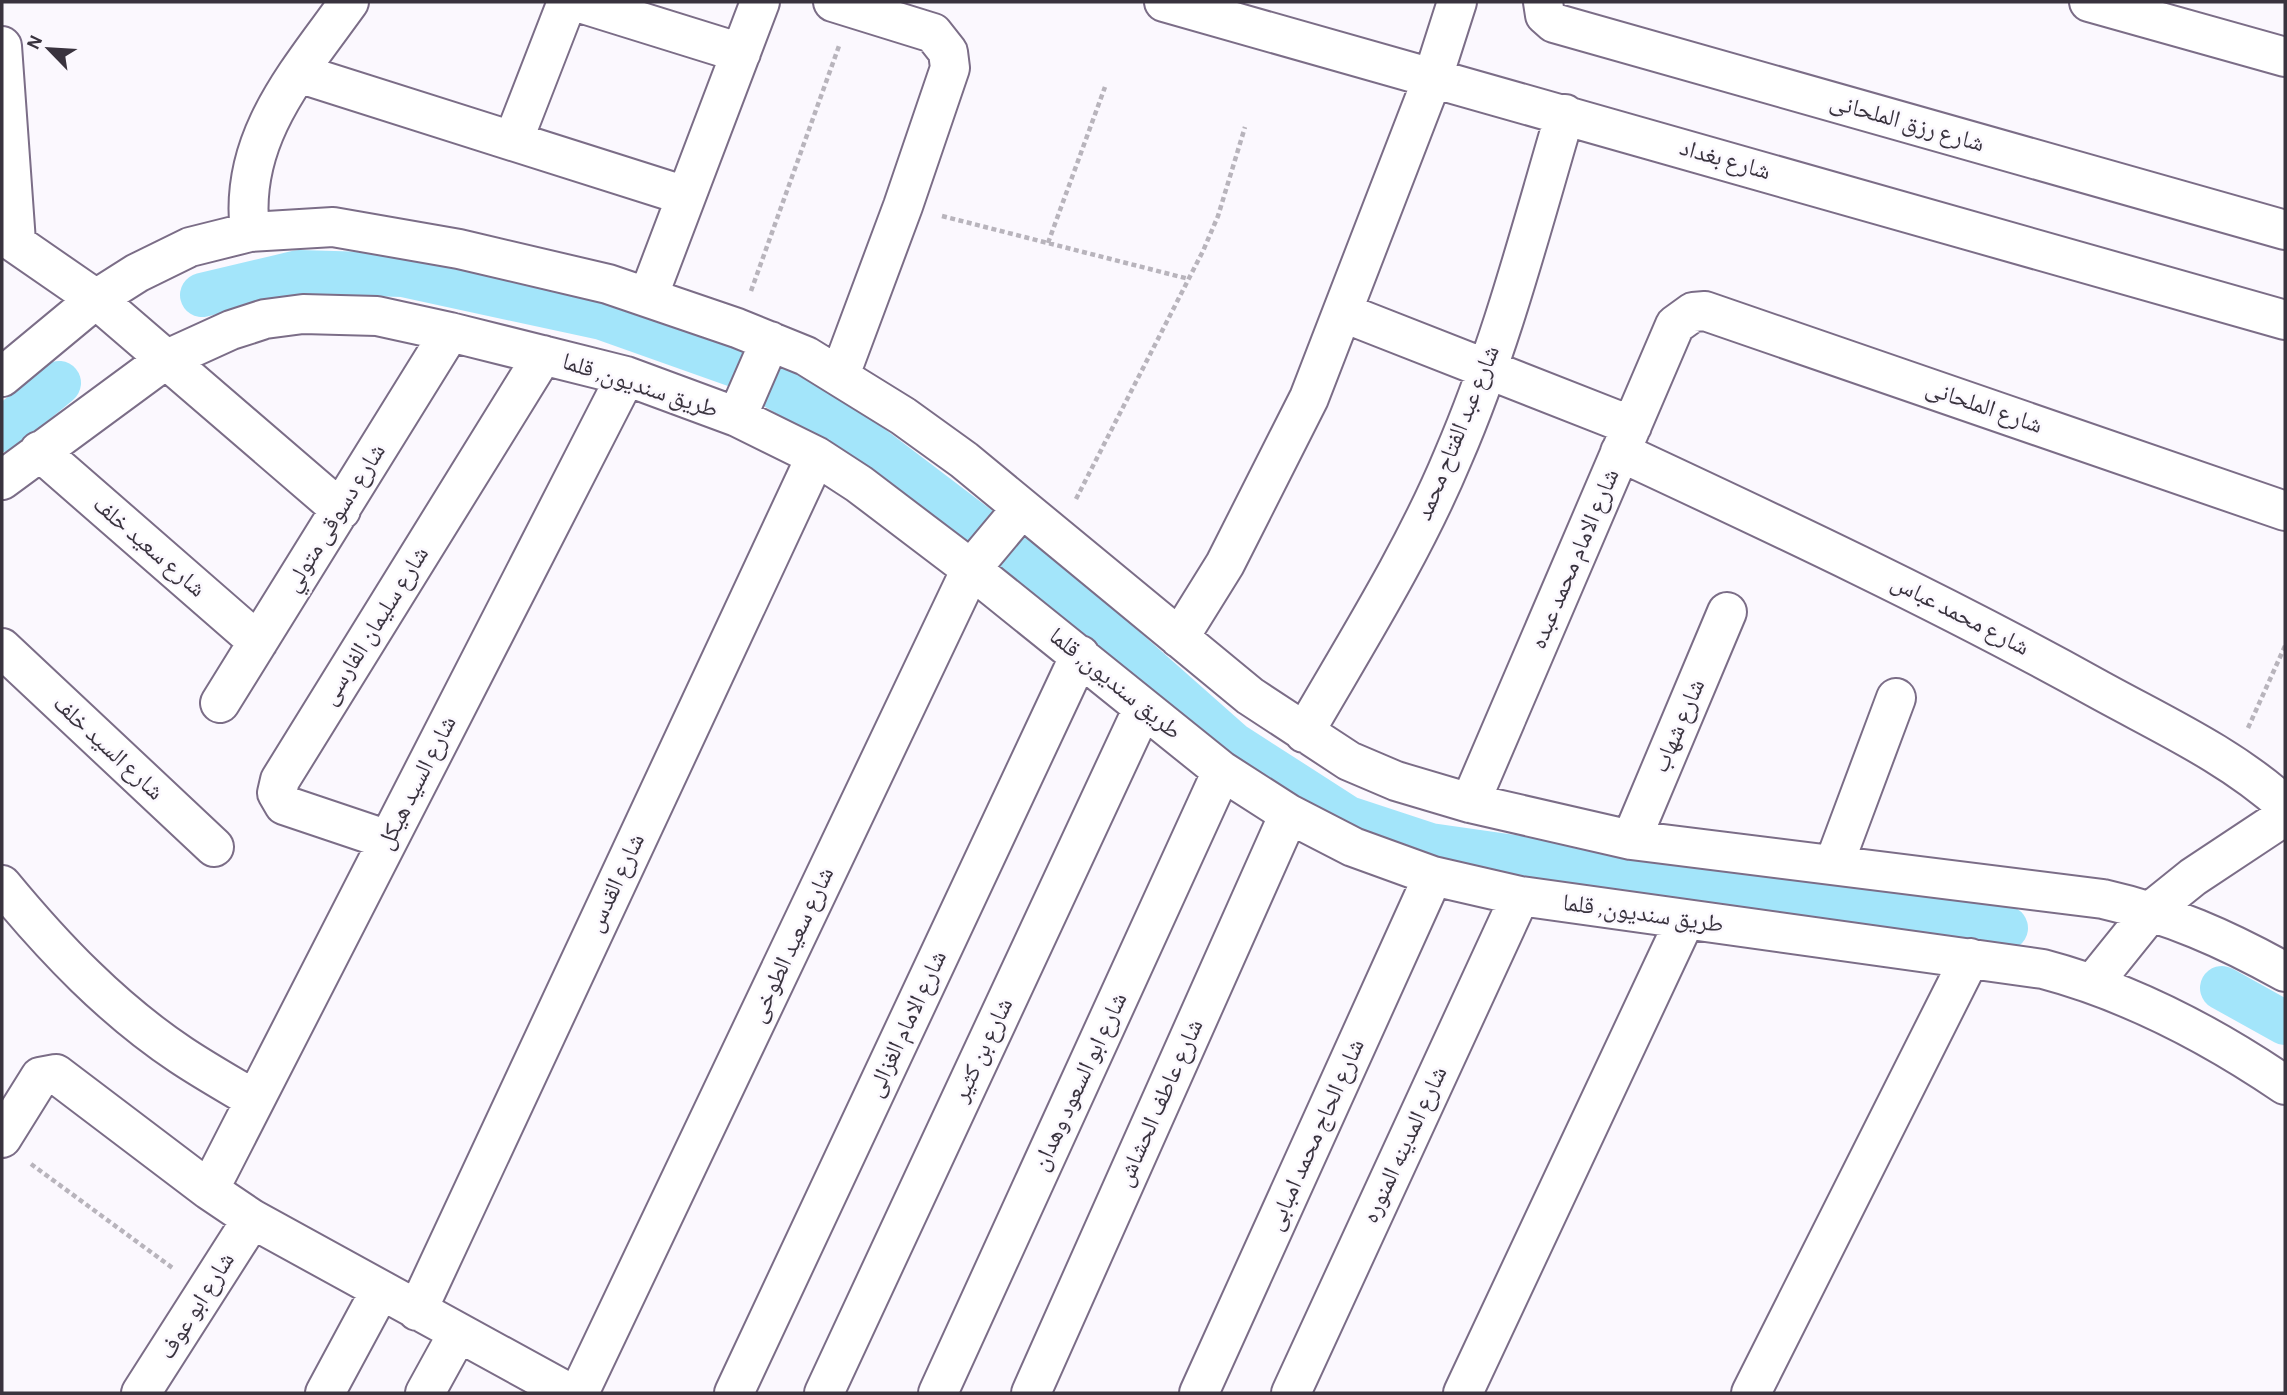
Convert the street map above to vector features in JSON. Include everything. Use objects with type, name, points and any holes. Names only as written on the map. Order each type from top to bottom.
[{"type":"street","points":[[250,232],[246,201],[249,174],[263,135],[298,73],[349,2]]},
{"type":"street","points":[[513,141],[567,2]]},
{"type":"street","points":[[577,2],[741,53]]},
{"type":"street","points":[[648,297],[760,2]]},
{"type":"street","name":"شارع بغداد","points":[[1164,2],[1433,76],[2285,320]]},
{"type":"street","points":[[1179,638],[1225,564],[1269,482],[1309,398],[1344,313],[1433,76],[1457,2]]},
{"type":"street","name":"شارع رزق الملحانى","points":[[1543,2],[1545,15],[1554,23],[2285,230]]},
{"type":"street","points":[[2089,2],[2285,57]]},
{"type":"street","points":[[840,375],[903,206],[950,68],[948,52],[933,33],[843,5]]},
{"type":"street","points":[[2,46],[9,238],[96,299],[341,510]]},
{"type":"street","points":[[298,73],[686,196]]},
{"type":"street","name":"شارع عبد الفتاح محمد","points":[[1304,733],[1431,505],[1471,414],[1488,368],[1565,114]]},
{"type":"street","points":[[2,377],[96,299],[137,273],[190,247],[250,232],[333,227],[459,249],[648,297],[754,335],[840,375],[924,430],[1250,696],[1349,761],[1396,781],[1470,803],[1630,839],[2103,899],[2152,910],[2225,939],[2285,972]]},
{"type":"street","name":"شارع الملحانى","points":[[1682,317],[1705,311],[2285,511]]},
{"type":"street","name":"شارع محمد عباس","points":[[1344,313],[1488,368],[1626,439],[2014,642],[2232,763],[2285,805]]},
{"type":"street","name":"طريق سنديون, قلما","points":[[2,480],[165,359],[231,330],[265,319],[303,314],[377,316],[626,376],[737,417],[816,456],[859,484],[971,569],[1222,771],[1289,814],[1353,847],[1433,876],[1520,896],[2043,969],[2094,982],[2190,1028],[2285,1084]]},
{"type":"street","name":"شارع الامام محمد عبده","points":[[1470,803],[1675,325],[1682,317]]},
{"type":"street","name":"شارع دسوقى متولي","points":[[220,703],[450,332]]},
{"type":"street","points":[[737,417],[754,335]]},
{"type":"street","name":"شارع سليمان الفارسى","points":[[388,840],[284,805],[276,793],[280,780],[543,355]]},
{"type":"street","name":"شارع السيد هيكل","points":[[209,1190],[626,376]]},
{"type":"street","name":"شارع سعيد خلف","points":[[39,451],[258,642]]},
{"type":"street","name":"شارع القدس","points":[[417,1311],[816,456]]},
{"type":"street","name":"شارع سعيد الطوخى","points":[[579,1393],[971,569],[1022,508]]},
{"type":"street","name":"شارع شهاب","points":[[1630,839],[1727,612]]},
{"type":"street","name":"شارع السيد خلف","points":[[2,648],[214,847]]},
{"type":"street","name":"شارع الامام الغزالى","points":[[734,1393],[1080,655]]},
{"type":"street","points":[[1834,864],[1896,698]]},
{"type":"street","name":"شارع بن كثير","points":[[824,1393],[1143,708]]},
{"type":"street","name":"شارع ابو السعود وهدان","points":[[938,1393],[1222,771]]},
{"type":"street","name":"شارع عاطف الحشاش","points":[[1031,1393],[1289,814]]},
{"type":"street","points":[[2094,982],[2152,910],[2193,877],[2285,817]]},
{"type":"street","name":"شارع الحاج محمد امبابى","points":[[1199,1393],[1433,876]]},
{"type":"street","points":[[2,885],[39,929],[109,1000],[180,1055],[255,1100]]},
{"type":"street","name":"شارع المدينه المنوره","points":[[1291,1393],[1520,896]]},
{"type":"street","points":[[1463,1393],[1685,920]]},
{"type":"street","points":[[1751,1393],[1970,958]]},
{"type":"street","points":[[12,1148],[40,1077],[56,1074],[209,1190],[252,1219],[569,1393]]},
{"type":"street","name":"شارع ابو عوف","points":[[141,1393],[252,1219]]},
{"type":"street","points":[[325,1393],[380,1291]]},
{"type":"street","points":[[425,1393],[458,1333]]},
{"type":"path","points":[[754,335],[843,5]]},
{"type":"path","points":[[1048,243],[1105,87]]},
{"type":"path","points":[[1057,537],[1189,279],[1218,216],[1245,127]]},
{"type":"path","points":[[903,206],[1189,279]]},
{"type":"path","points":[[2232,763],[2285,646]]},
{"type":"path","points":[[12,1148],[205,1292]]},
{"type":"waterway","points":[[202,295],[299,272],[403,275],[602,318],[743,368],[859,437],[1050,582],[1233,744],[1348,818],[1430,845],[2006,928]]},
{"type":"waterway","points":[[2,430],[59,383]]},
{"type":"waterway","points":[[2222,988],[2285,1023]]}]
